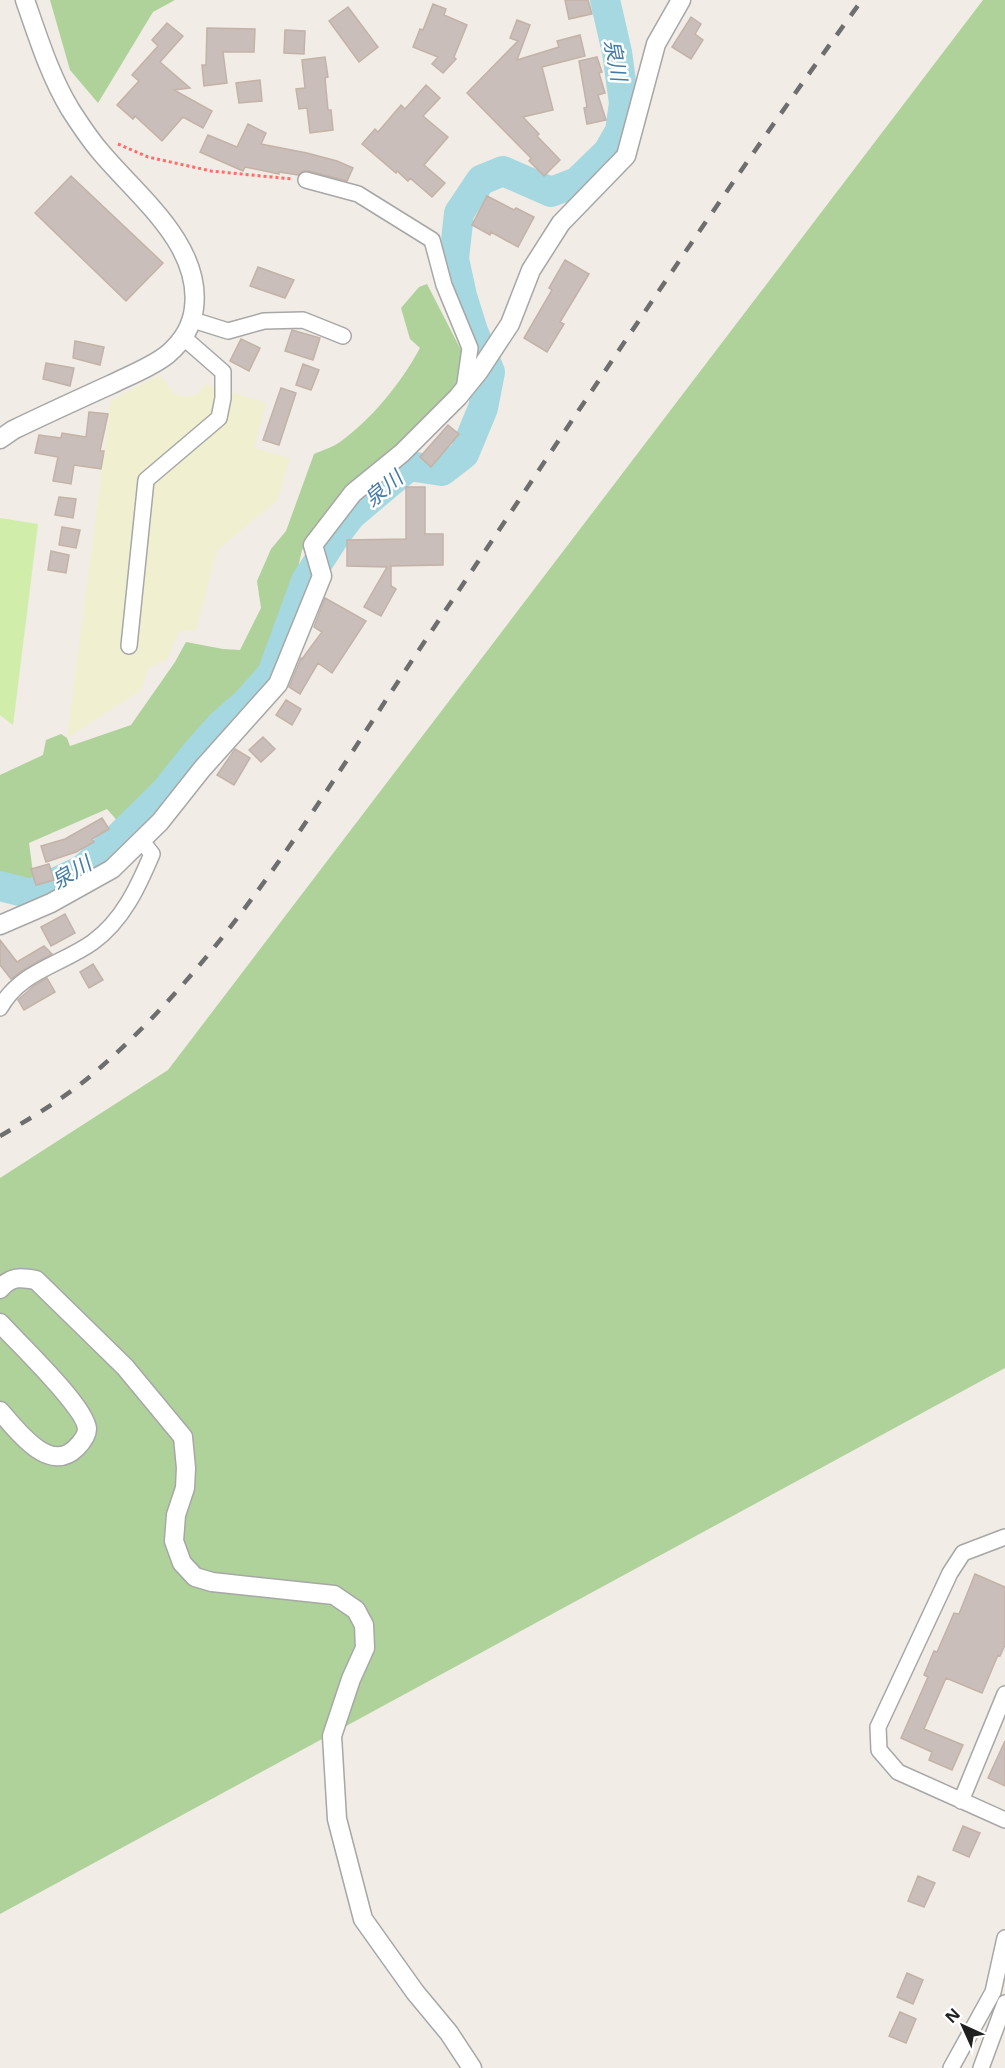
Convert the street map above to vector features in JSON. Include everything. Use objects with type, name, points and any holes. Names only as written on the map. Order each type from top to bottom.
[{"type":"street","points":[[0,439],[13,430],[142,369],[168,354],[183,337],[193,320],[195,298],[194,275],[175,237],[98,148],[69,107],[45,57],[25,0]]},
{"type":"street","points":[[0,925],[51,903],[112,868],[160,822],[202,769],[279,684],[322,576],[313,545],[353,493],[402,453],[464,390],[510,324],[531,270],[561,223],[626,156],[656,44],[681,0]]},
{"type":"street","points":[[306,180],[358,194],[432,240],[444,285],[470,348],[464,390]]},
{"type":"street","points":[[193,320],[228,331],[264,321],[303,320],[342,336]]},
{"type":"street","points":[[129,646],[146,480],[219,418],[223,398],[224,372],[183,337]]},
{"type":"street","points":[[0,1008],[14,988],[47,966],[66,959],[95,941],[114,923],[134,896],[152,854],[141,840]]},
{"type":"street","points":[[0,1289],[18,1277],[36,1280],[125,1367],[183,1437],[185,1488],[176,1515],[174,1541],[182,1563],[195,1576],[212,1582],[334,1595],[356,1610],[364,1625],[365,1648],[351,1679],[332,1736],[337,1819],[363,1919],[415,1992],[449,2033],[472,2068]]},
{"type":"street","points":[[0,1323],[63,1390],[81,1415],[87,1428],[84,1440],[74,1451],[64,1455],[49,1456],[35,1448],[0,1410]]},
{"type":"street","points":[[1005,1537],[963,1553],[950,1573],[878,1727],[879,1750],[898,1772],[1005,1820]]},
{"type":"street","points":[[961,1801],[1005,1694]]},
{"type":"street","points":[[951,2068],[993,1992],[1005,1938]]},
{"type":"street","points":[[981,2068],[1005,2003]]},
{"type":"path","points":[[113,142],[148,157],[211,171],[306,180]]},
{"type":"green space","points":[[50,0],[175,0],[153,12],[98,103],[70,70]]},
{"type":"green space","points":[[983,0],[1005,0],[1005,1368],[0,1914],[0,1178],[168,1070]]},
{"type":"green space","points":[[427,284],[461,350],[462,370],[450,397],[313,534],[302,550],[288,613],[268,670],[121,825],[107,809],[29,843],[34,880],[6,879],[0,875],[0,775],[43,755],[46,740],[61,734],[67,738],[70,746],[131,725],[175,662],[186,642],[240,650],[261,608],[257,581],[271,549],[286,531],[314,454],[337,444],[352,433],[385,400],[404,374],[420,348],[410,339],[401,308],[419,287]]},
{"type":"green space","points":[[160,375],[174,393],[185,397],[197,395],[205,384],[266,403],[254,448],[290,458],[277,501],[217,550],[196,630],[179,631],[168,658],[148,669],[141,690],[67,738],[111,400]]},
{"type":"green space","points":[[0,518],[38,524],[13,725],[0,715]]},
{"type":"building","points":[[565,0],[588,0],[592,14],[569,19]]},
{"type":"building","points":[[433,4],[446,9],[444,15],[467,25],[454,57],[456,59],[443,73],[432,64],[438,57],[413,47],[420,29],[423,30]]},
{"type":"building","points":[[348,7],[378,47],[359,62],[329,21]]},
{"type":"building","points":[[691,17],[701,24],[695,34],[703,40],[691,59],[672,47]]},
{"type":"building","points":[[517,20],[530,25],[517,60],[559,47],[557,41],[580,35],[585,56],[542,67],[553,110],[523,117],[560,160],[544,176],[529,161],[531,158],[467,93],[518,41],[510,38]]},
{"type":"building","points":[[167,23],[183,36],[160,62],[190,88],[174,90],[212,111],[203,128],[183,117],[162,141],[135,116],[133,119],[117,105],[139,81],[132,75],[158,46],[152,40]]},
{"type":"building","points":[[207,28],[255,29],[254,52],[223,52],[227,83],[204,86],[202,65],[206,65]]},
{"type":"building","points":[[285,30],[305,31],[304,54],[284,53]]},
{"type":"building","points":[[325,57],[328,77],[325,78],[328,110],[331,110],[333,130],[310,133],[307,108],[299,109],[296,89],[305,88],[302,60]]},
{"type":"building","points":[[597,57],[605,93],[598,95],[606,120],[587,124],[584,108],[587,107],[579,61]]},
{"type":"building","points":[[260,80],[262,101],[239,103],[236,83]]},
{"type":"building","points":[[426,85],[440,98],[423,116],[448,137],[424,165],[445,183],[432,197],[410,178],[408,181],[397,171],[396,173],[362,144],[375,129],[378,132],[401,105],[405,109]]},
{"type":"building","points":[[248,124],[266,133],[261,144],[307,153],[353,168],[347,181],[308,171],[303,171],[298,175],[279,172],[279,174],[245,167],[243,171],[200,152],[208,135],[237,147]]},
{"type":"building","points":[[71,176],[163,263],[126,301],[35,213]]},
{"type":"building","points":[[487,196],[534,217],[518,247],[491,232],[490,235],[472,225]]},
{"type":"building","points":[[565,260],[589,274],[560,322],[564,324],[547,352],[524,338],[552,290],[549,288]]},
{"type":"building","points":[[258,267],[294,280],[285,298],[250,286]]},
{"type":"building","points":[[292,330],[320,338],[313,360],[285,351]]},
{"type":"building","points":[[241,339],[260,348],[249,371],[230,361]]},
{"type":"building","points":[[75,341],[104,347],[100,365],[73,358]]},
{"type":"building","points":[[46,363],[74,368],[70,386],[43,379]]},
{"type":"building","points":[[303,364],[319,370],[311,390],[296,385]]},
{"type":"building","points":[[281,388],[296,393],[279,445],[263,440]]},
{"type":"building","points":[[89,412],[108,414],[100,451],[104,451],[101,469],[74,465],[71,484],[53,481],[58,457],[35,453],[39,435],[61,438],[62,433],[86,437]]},
{"type":"building","points":[[448,425],[459,434],[431,467],[420,457]]},
{"type":"building","points":[[406,487],[425,487],[425,534],[443,534],[443,565],[391,566],[391,586],[396,589],[381,616],[364,607],[387,567],[347,566],[347,540],[406,539]]},
{"type":"building","points":[[59,497],[76,499],[73,518],[55,515]]},
{"type":"building","points":[[62,527],[80,530],[76,548],[59,545]]},
{"type":"building","points":[[51,551],[69,555],[66,573],[48,570]]},
{"type":"building","points":[[325,598],[366,621],[332,673],[318,663],[300,694],[289,687],[301,658],[322,632],[314,627]]},
{"type":"building","points":[[286,700],[301,709],[292,725],[276,715]]},
{"type":"building","points":[[263,737],[275,749],[261,762],[249,750]]},
{"type":"building","points":[[235,749],[250,758],[234,785],[217,775]]},
{"type":"building","points":[[102,818],[109,829],[92,839],[94,842],[76,852],[46,862],[41,846],[65,839]]},
{"type":"building","points":[[49,864],[54,880],[36,885],[31,869]]},
{"type":"building","points":[[65,914],[75,933],[51,946],[41,927]]},
{"type":"building","points":[[0,940],[17,962],[44,946],[52,954],[11,979],[0,965]]},
{"type":"building","points":[[93,964],[103,980],[89,988],[80,972]]},
{"type":"building","points":[[47,978],[55,992],[24,1010],[18,1000]]},
{"type":"building","points":[[975,1574],[1005,1587],[1005,1645],[1000,1656],[998,1655],[982,1693],[946,1678],[924,1729],[963,1745],[952,1770],[929,1760],[932,1752],[901,1738],[928,1677],[924,1675],[934,1651],[937,1652],[954,1613],[959,1614]]},
{"type":"building","points":[[1005,1741],[1005,1786],[988,1778]]},
{"type":"building","points":[[963,1826],[980,1833],[969,1857],[953,1850]]},
{"type":"building","points":[[918,1876],[935,1883],[924,1907],[908,1901]]},
{"type":"building","points":[[907,1973],[923,1980],[913,2004],[897,1997]]},
{"type":"building","points":[[900,2012],[916,2019],[906,2043],[889,2036]]},
{"type":"waterway","name":"泉川","points":[[0,886],[31,894],[82,870],[117,839],[165,792],[221,725],[246,703],[272,674],[306,581],[351,515],[409,466],[442,471],[464,454],[483,408],[490,372],[473,331],[454,259],[459,213],[481,180],[503,171],[551,192],[577,182],[608,152],[620,131],[624,103],[617,52],[605,0]]},
{"type":"railway","points":[[0,1136],[52,1104],[101,1067],[151,1019],[239,916],[318,804],[697,235],[862,0]]}]
